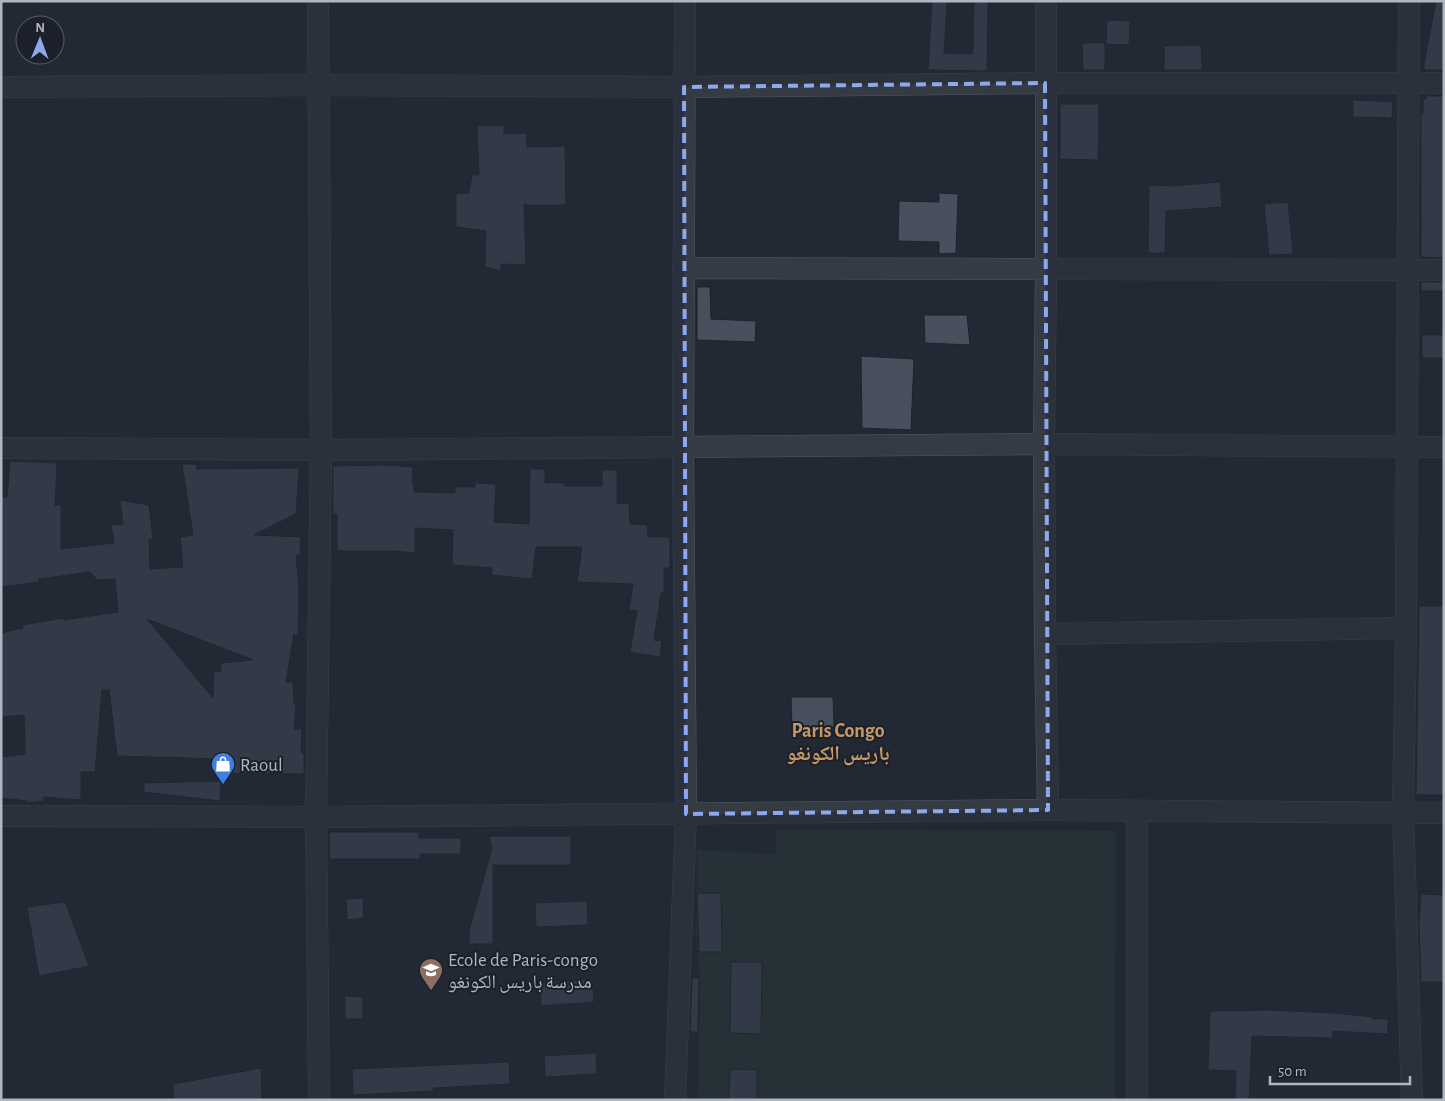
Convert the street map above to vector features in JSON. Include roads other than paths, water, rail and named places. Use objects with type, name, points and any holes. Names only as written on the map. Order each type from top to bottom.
[{"type":"street","points":[[318,1],[320,450],[316,817],[319,1100]]},
{"type":"street","points":[[675,1100],[686,814],[683,448],[685,1]]},
{"type":"street","points":[[1046,1],[1044,634],[1048,810]]},
{"type":"street","points":[[1409,1],[1406,628],[1403,812],[1412,1100]]},
{"type":"street","points":[[1,87],[318,85],[684,87],[1045,83],[1444,83]]},
{"type":"street","points":[[683,268],[1444,270]]},
{"type":"street","points":[[1,448],[320,450],[1044,444],[1444,447]]},
{"type":"street","points":[[1044,634],[1406,628]]},
{"type":"street","points":[[1,816],[316,817],[1048,810],[1444,813]]},
{"type":"street","points":[[1137,811],[1137,1100]]},
{"type":"place","name":"Raoul","points":[[223,785]]},
{"type":"place","name":"Ecole de Paris-congo مدرسة باريس الكونغو","points":[[431,991]]},
{"type":"district","name":"Paris Congo باريس الكونغو","points":[[838,742]]}]
